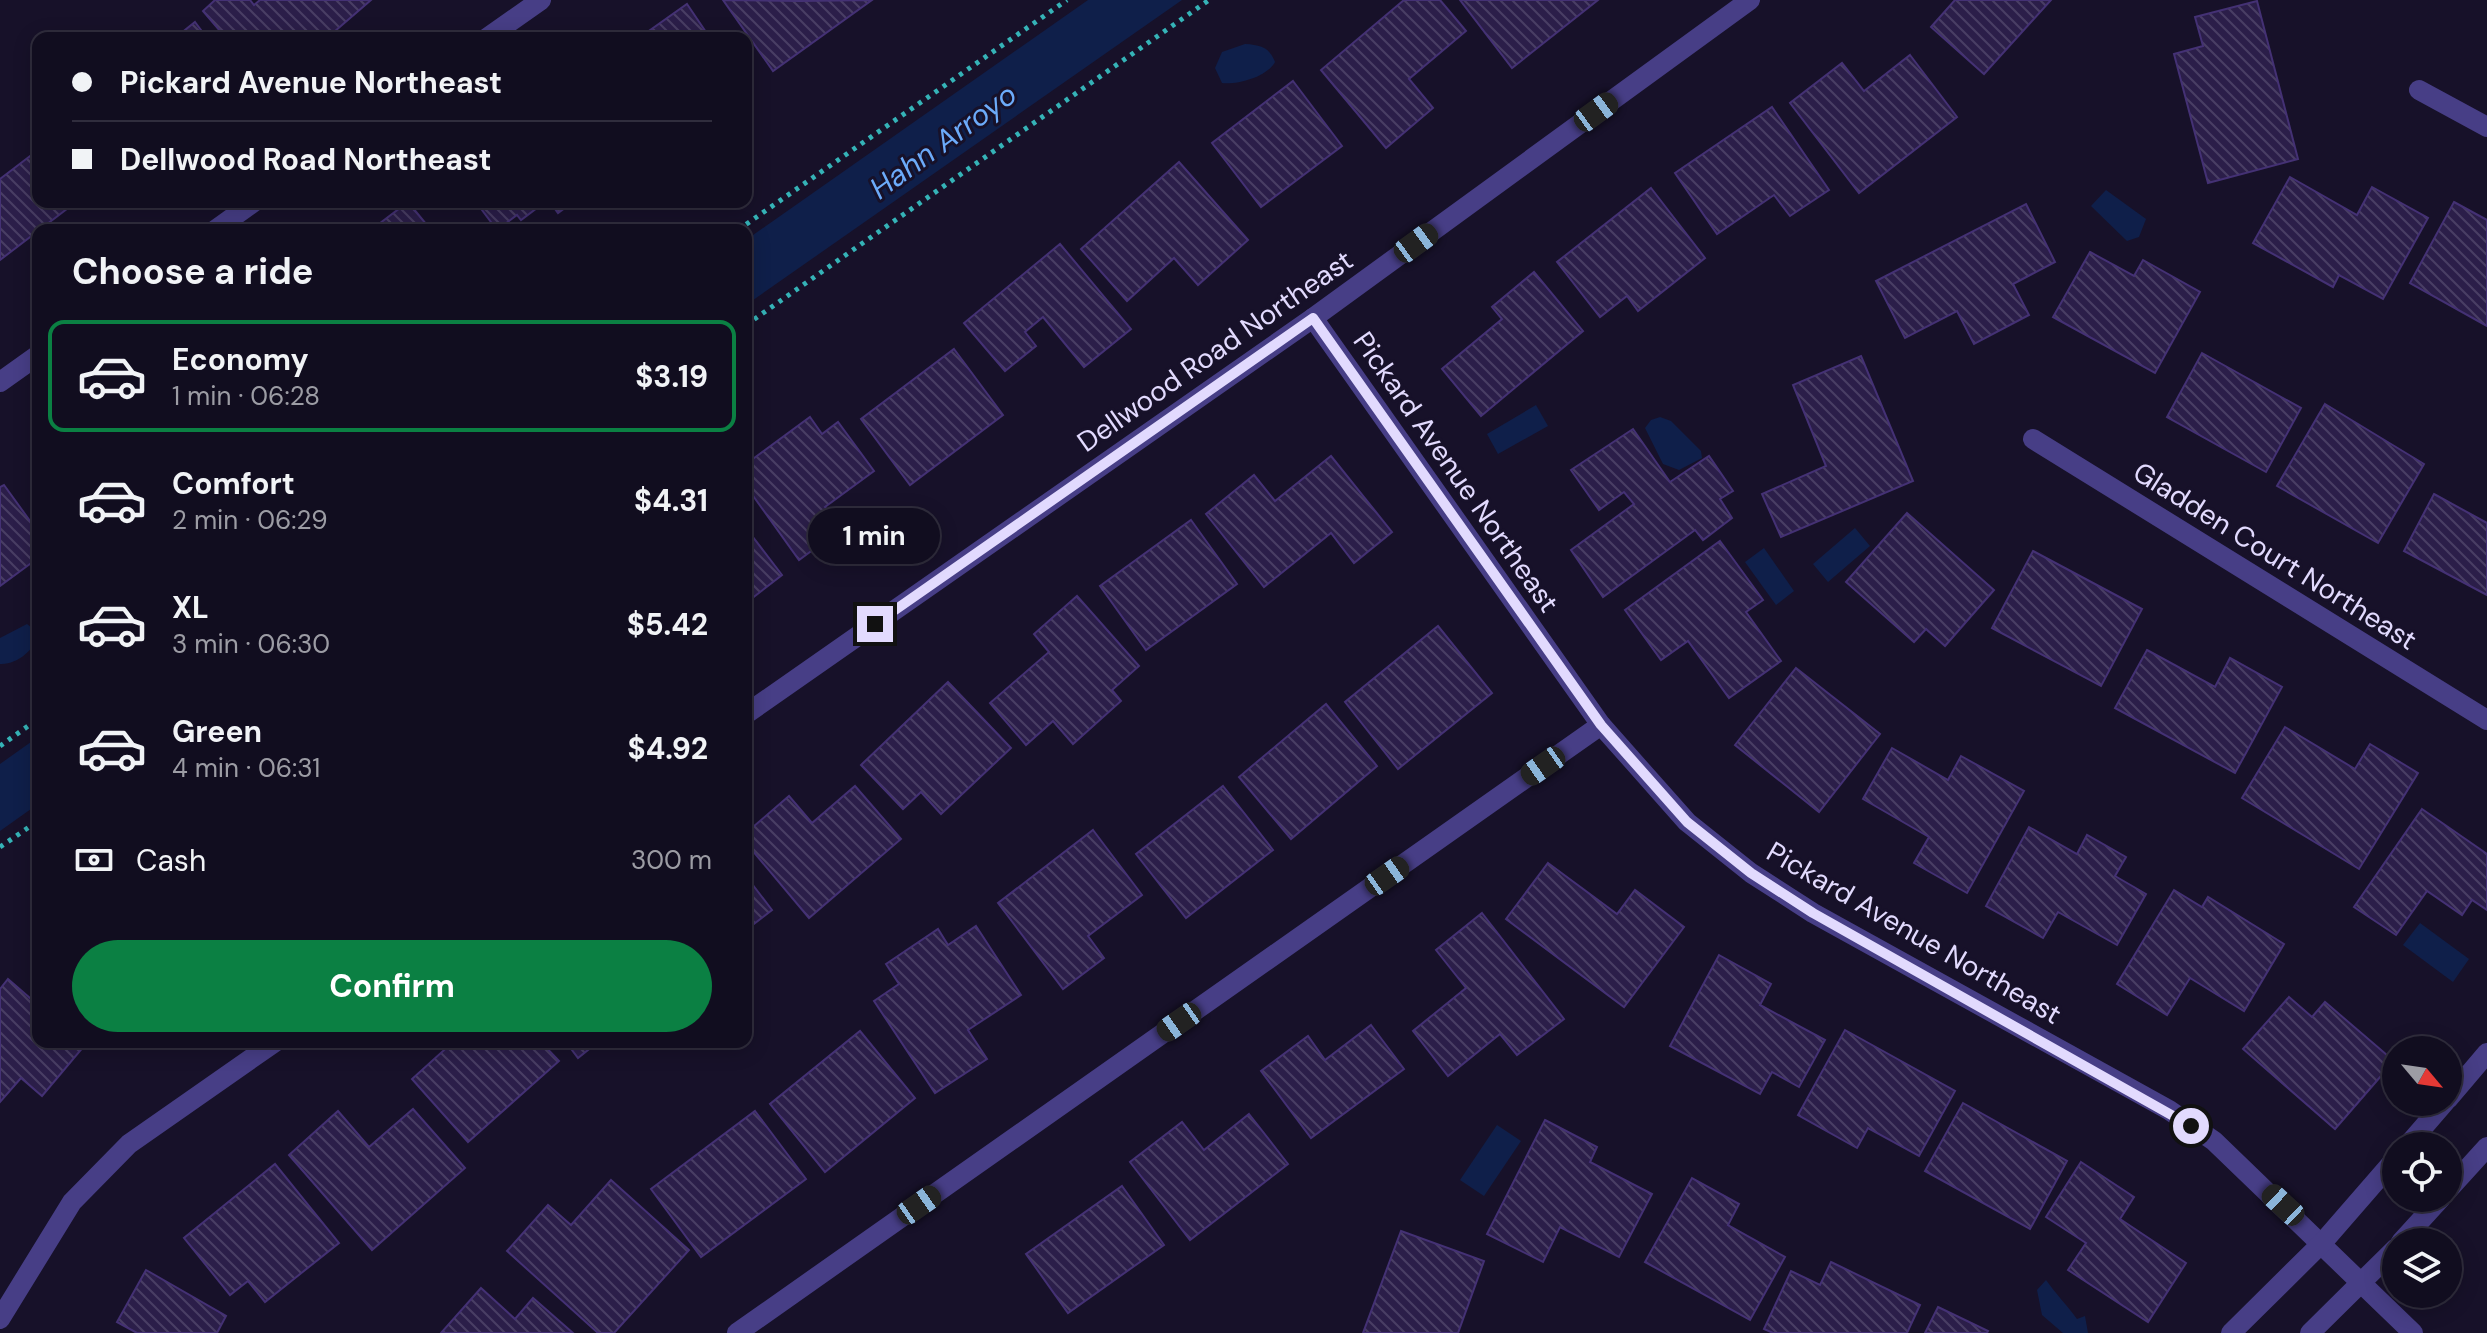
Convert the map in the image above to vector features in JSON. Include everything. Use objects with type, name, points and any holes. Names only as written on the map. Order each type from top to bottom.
[{"type":"street","points":[[496,32],[541,0]]},
{"type":"street","name":"Dellwood Road Northeast","points":[[752,710],[1313,318],[1750,0]]},
{"type":"street","points":[[2419,90],[2487,127]]},
{"type":"street","points":[[223,224],[246,208]]},
{"type":"street","name":"Pickard Avenue Northeast","points":[[1313,318],[1601,725],[1687,822],[1751,873],[1813,913],[2169,1110],[2214,1141],[2323,1242],[2413,1333]]},
{"type":"street","points":[[0,382],[32,359]]},
{"type":"street","name":"Gladden Court Northeast","points":[[2033,439],[2487,720]]},
{"type":"street","points":[[737,1333],[1601,725]]},
{"type":"street","points":[[0,1319],[72,1202],[119,1154],[267,1048]]},
{"type":"street","points":[[2462,1082],[2487,1053]]},
{"type":"street","points":[[2419,1132],[2432,1116]]},
{"type":"street","points":[[2462,1175],[2487,1147]]},
{"type":"street","points":[[2231,1333],[2323,1242],[2382,1174]]},
{"type":"street","points":[[2414,1228],[2428,1212]]},
{"type":"street","points":[[2310,1333],[2382,1263]]},
{"type":"path","points":[[747,224],[1067,0]]},
{"type":"path","points":[[752,321],[1209,0]]},
{"type":"path","points":[[0,746],[32,723]]},
{"type":"path","points":[[0,847],[32,825]]},
{"type":"water","name":"Hahn Arroyo","points":[[1088,0],[1182,0],[752,301],[752,236]]},
{"type":"water","points":[[1245,44],[1264,48],[1275,62],[1251,79],[1222,83],[1215,68],[1222,52]]},
{"type":"water","points":[[2106,190],[2146,219],[2139,237],[2127,241],[2091,206]]},
{"type":"water","points":[[1536,405],[1548,426],[1498,454],[1487,434]]},
{"type":"water","points":[[1660,417],[1671,421],[1701,451],[1702,458],[1679,470],[1663,464],[1645,428],[1651,420]]},
{"type":"water","points":[[1855,528],[1870,546],[1828,582],[1813,564]]},
{"type":"water","points":[[1764,548],[1794,591],[1776,605],[1745,562]]},
{"type":"water","points":[[27,624],[32,628],[32,648],[13,662],[0,664],[0,638]]},
{"type":"water","points":[[32,741],[32,808],[0,831],[0,764]]},
{"type":"water","points":[[2420,923],[2469,959],[2453,982],[2403,945]]},
{"type":"water","points":[[1497,1125],[1521,1141],[1484,1196],[1460,1180]]},
{"type":"water","points":[[2046,1280],[2077,1319],[2085,1316],[2088,1333],[2063,1333],[2042,1315],[2037,1290]]},
{"type":"building","points":[[215,0],[250,0],[254,5],[260,0],[371,0],[334,32],[221,32],[203,11]]},
{"type":"building","points":[[723,0],[872,0],[773,71],[752,41],[752,32],[746,32]]},
{"type":"building","points":[[1404,0],[1440,0],[1466,31],[1409,79],[1433,108],[1386,148],[1321,70]]},
{"type":"building","points":[[1460,0],[1598,0],[1512,68]]},
{"type":"building","points":[[1955,0],[2051,0],[1984,74],[1931,27]]},
{"type":"building","points":[[2257,1],[2298,159],[2208,183],[2174,54],[2203,46],[2195,17]]},
{"type":"building","points":[[687,4],[706,32],[647,32]]},
{"type":"building","points":[[195,22],[202,32],[182,32]]},
{"type":"building","points":[[1910,55],[1957,117],[1859,193],[1790,103],[1842,63],[1864,91]]},
{"type":"building","points":[[1293,81],[1342,146],[1261,207],[1212,143]]},
{"type":"building","points":[[1772,107],[1829,190],[1790,216],[1774,195],[1717,234],[1675,173]]},
{"type":"building","points":[[32,155],[32,208],[68,208],[47,224],[32,224],[32,236],[0,260],[0,179]]},
{"type":"building","points":[[1179,162],[1248,240],[1198,285],[1174,258],[1127,301],[1081,249]]},
{"type":"building","points":[[2290,177],[2357,215],[2372,187],[2428,218],[2383,299],[2339,275],[2333,287],[2253,243]]},
{"type":"building","points":[[1651,188],[1705,258],[1638,311],[1627,296],[1600,317],[1557,262]]},
{"type":"building","points":[[2454,202],[2487,220],[2487,326],[2410,283]]},
{"type":"building","points":[[2026,204],[2055,262],[2013,284],[2029,315],[1974,344],[1957,311],[1905,338],[1876,281]]},
{"type":"building","points":[[400,208],[413,208],[426,224],[379,224]]},
{"type":"building","points":[[480,208],[537,208],[521,220],[517,215],[505,224],[492,224]]},
{"type":"building","points":[[1060,244],[1131,329],[1084,367],[1043,317],[1025,332],[1036,346],[1005,371],[964,323]]},
{"type":"building","points":[[2090,252],[2134,276],[2143,260],[2200,292],[2155,373],[2053,317]]},
{"type":"building","points":[[1534,272],[1583,331],[1481,416],[1442,369],[1502,319],[1492,307]]},
{"type":"building","points":[[954,349],[1003,415],[910,485],[861,419]]},
{"type":"building","points":[[2202,353],[2301,408],[2266,472],[2167,417]]},
{"type":"building","points":[[1861,356],[1913,481],[1781,537],[1762,494],[1826,466],[1793,385]]},
{"type":"building","points":[[2325,404],[2424,464],[2378,543],[2277,486]]},
{"type":"building","points":[[810,417],[822,434],[838,422],[874,471],[825,507],[841,529],[799,560],[752,494],[752,460]]},
{"type":"building","points":[[1633,429],[1670,482],[1709,456],[1733,491],[1720,499],[1732,518],[1703,540],[1695,530],[1603,597],[1571,550],[1634,504],[1624,492],[1599,510],[1571,470]]},
{"type":"building","points":[[1331,456],[1392,532],[1354,563],[1331,533],[1264,587],[1206,514],[1254,475],[1275,501]]},
{"type":"building","points":[[4,485],[32,524],[32,562],[0,586],[0,487]]},
{"type":"building","points":[[2434,494],[2487,523],[2487,595],[2404,551]]},
{"type":"building","points":[[1907,513],[1994,590],[1945,646],[1926,629],[1914,642],[1846,582]]},
{"type":"building","points":[[1191,520],[1237,584],[1146,650],[1100,586]]},
{"type":"building","points":[[752,536],[782,575],[752,598]]},
{"type":"building","points":[[1720,541],[1763,600],[1746,612],[1781,661],[1729,698],[1688,641],[1661,660],[1625,610]]},
{"type":"building","points":[[2033,551],[2142,609],[2101,686],[1992,628]]},
{"type":"building","points":[[1077,596],[1139,666],[1112,690],[1121,701],[1073,744],[1053,721],[1026,745],[990,703],[1049,652],[1034,634]]},
{"type":"building","points":[[1438,626],[1492,693],[1398,769],[1345,702]]},
{"type":"building","points":[[2147,650],[2215,687],[2230,658],[2282,687],[2235,773],[2115,708]]},
{"type":"building","points":[[1796,668],[1880,734],[1819,812],[1735,745]]},
{"type":"building","points":[[948,682],[1011,748],[941,814],[921,792],[903,809],[861,765]]},
{"type":"building","points":[[1326,704],[1377,766],[1291,839],[1239,777]]},
{"type":"building","points":[[2285,727],[2355,769],[2370,744],[2418,773],[2359,869],[2242,798]]},
{"type":"building","points":[[1892,748],[1948,780],[1961,756],[2024,791],[1967,893],[1914,863],[1929,837],[1863,799]]},
{"type":"building","points":[[855,786],[901,839],[809,918],[752,850],[752,828],[789,796],[812,823]]},
{"type":"building","points":[[1223,786],[1273,850],[1186,918],[1136,854]]},
{"type":"building","points":[[2422,809],[2487,854],[2487,910],[2472,900],[2462,915],[2427,891],[2396,935],[2354,907]]},
{"type":"building","points":[[2029,827],[2077,854],[2087,835],[2126,857],[2115,876],[2146,894],[2117,945],[2058,912],[2043,938],[1986,906]]},
{"type":"building","points":[[1093,830],[1142,895],[1088,936],[1104,958],[1063,989],[998,903]]},
{"type":"building","points":[[1548,863],[1617,914],[1635,890],[1684,927],[1624,1007],[1506,919]]},
{"type":"building","points":[[752,884],[772,910],[752,925]]},
{"type":"building","points":[[2174,890],[2202,907],[2208,897],[2284,944],[2244,1011],[2190,978],[2167,1015],[2117,984]]},
{"type":"building","points":[[1482,913],[1564,1019],[1517,1055],[1500,1034],[1448,1076],[1413,1031],[1466,988],[1436,950]]},
{"type":"building","points":[[976,926],[1021,995],[968,1030],[987,1059],[935,1093],[874,1001],[899,984],[886,964],[938,929],[948,945]]},
{"type":"building","points":[[1719,955],[1771,984],[1760,1005],[1825,1040],[1799,1087],[1772,1072],[1760,1094],[1670,1046]]},
{"type":"building","points":[[8,979],[32,1000],[32,1048],[82,1048],[42,1096],[21,1078],[0,1102],[0,989]]},
{"type":"building","points":[[2289,997],[2312,1017],[2325,1002],[2382,1051],[2382,1075],[2335,1129],[2243,1049]]},
{"type":"building","points":[[1371,1025],[1404,1069],[1311,1138],[1261,1071],[1308,1036],[1325,1060]]},
{"type":"building","points":[[1845,1030],[1955,1091],[1919,1156],[1868,1128],[1857,1148],[1798,1115]]},
{"type":"building","points":[[860,1031],[915,1098],[825,1172],[770,1104]]},
{"type":"building","points":[[446,1048],[547,1048],[559,1061],[468,1142],[412,1079]]},
{"type":"building","points":[[570,1048],[590,1048],[578,1058]]},
{"type":"building","points":[[1963,1103],[2067,1161],[2030,1229],[1925,1171]]},
{"type":"building","points":[[413,1109],[465,1168],[372,1250],[289,1155],[338,1111],[369,1147]]},
{"type":"building","points":[[755,1111],[806,1179],[701,1257],[651,1189]]},
{"type":"building","points":[[1249,1114],[1288,1164],[1190,1240],[1130,1162],[1182,1122],[1204,1150]]},
{"type":"building","points":[[1545,1120],[1597,1147],[1590,1162],[1652,1194],[1619,1257],[1560,1227],[1543,1262],[1487,1234]]},
{"type":"building","points":[[2081,1162],[2134,1197],[2120,1219],[2186,1263],[2148,1322],[2068,1270],[2086,1243],[2046,1217]]},
{"type":"building","points":[[275,1164],[339,1243],[265,1302],[248,1281],[230,1295],[184,1238]]},
{"type":"building","points":[[1692,1178],[1739,1204],[1728,1225],[1785,1257],[1750,1320],[1645,1262]]},
{"type":"building","points":[[611,1180],[689,1250],[614,1333],[598,1333],[507,1251],[548,1205],[571,1225]]},
{"type":"building","points":[[1122,1186],[1164,1245],[1068,1313],[1026,1254]]},
{"type":"building","points":[[1401,1231],[1484,1261],[1458,1333],[1363,1333]]},
{"type":"building","points":[[1831,1262],[1920,1305],[1907,1333],[1773,1333],[1764,1329],[1791,1271],[1820,1285]]},
{"type":"building","points":[[146,1270],[226,1316],[217,1333],[137,1333],[117,1322]]},
{"type":"building","points":[[481,1288],[515,1319],[533,1298],[573,1333],[441,1333]]},
{"type":"building","points":[[1938,1307],[1988,1331],[1987,1333],[1925,1333]]},
{"type":"route","points":[[875,624],[1313,318],[1601,725],[1687,822],[1751,873],[1813,913],[2169,1110],[2191,1126]]}]
